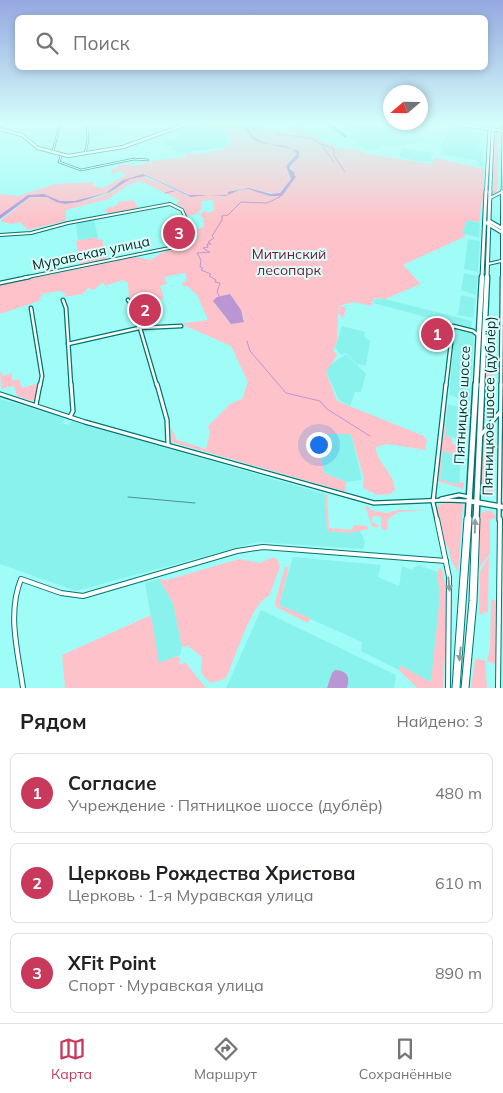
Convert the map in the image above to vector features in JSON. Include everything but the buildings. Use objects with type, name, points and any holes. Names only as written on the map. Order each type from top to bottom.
[{"type":"main road","name":"Пятницкое шоссе","points":[[465,688],[473,601],[471,500],[479,439],[490,156]]},
{"type":"main road","name":"Пятницкое шоссе","points":[[456,688],[464,608],[471,500],[477,331],[490,198],[491,156]]},
{"type":"main road","points":[[487,224],[502,231]]},
{"type":"main road","points":[[488,234],[492,231],[502,231]]},
{"type":"main road","points":[[471,500],[501,507]]},
{"type":"street","points":[[61,156],[59,162],[81,170],[134,159],[148,160]]},
{"type":"street","name":"Пятницкое шоссе (дублёр)","points":[[498,688],[501,552],[500,412],[503,156]]},
{"type":"street","points":[[490,198],[502,192]]},
{"type":"street","name":"Муравская улица","points":[[0,235],[31,233],[62,224],[166,204],[178,207],[193,232],[193,238],[184,245],[0,283]]},
{"type":"street","points":[[487,265],[501,261]]},
{"type":"street","points":[[63,300],[73,411],[70,417]]},
{"type":"street","points":[[128,300],[133,306],[167,420],[168,444]]},
{"type":"street","points":[[31,308],[42,376],[36,405]]},
{"type":"street","points":[[68,344],[140,328],[180,326]]},
{"type":"street","name":"Пятницкое шоссе (дублёр)","points":[[448,688],[450,596],[446,561],[433,502],[453,326],[477,331]]},
{"type":"street","points":[[1,394],[70,417],[374,503],[398,505],[456,499],[471,500]]},
{"type":"street","points":[[479,439],[500,412]]},
{"type":"street","points":[[23,688],[13,604],[16,587],[21,579],[61,593],[83,596],[237,551],[263,547],[446,561]]},
{"type":"shaded area","points":[[295,156],[299,156],[290,166],[296,177],[282,196],[270,196],[248,189],[239,190],[226,196],[209,195],[226,195],[229,194],[227,192],[248,188],[271,194],[280,193],[291,179],[286,166]]},
{"type":"shaded area","points":[[399,156],[432,156],[430,162]]},
{"type":"shaded area","points":[[453,156],[483,156],[483,167],[477,166],[477,160]]},
{"type":"shaded area","points":[[143,174],[189,195],[209,195],[191,197],[146,176],[130,179],[110,192],[79,202],[65,204],[47,197],[30,197],[0,219],[0,215],[28,195],[44,194],[60,201],[74,201],[106,193],[123,180]]},
{"type":"shaded area","points":[[94,220],[98,237],[78,241],[76,223]]},
{"type":"shaded area","points":[[467,220],[480,223],[479,238],[462,233]]},
{"type":"shaded area","points":[[468,239],[480,241],[478,272],[464,269]]},
{"type":"shaded area","points":[[464,273],[478,276],[476,295],[461,290]]},
{"type":"shaded area","points":[[230,294],[241,310],[244,322],[231,324],[213,301],[217,297]]},
{"type":"shaded area","points":[[461,295],[476,299],[473,318],[458,315]]},
{"type":"shaded area","points":[[376,299],[385,299],[472,321],[471,329],[373,303]]},
{"type":"shaded area","points":[[342,326],[365,332],[364,336],[370,341],[366,366],[357,364],[346,353],[341,355],[335,348]]},
{"type":"shaded area","points":[[455,328],[474,333],[470,401],[449,395]]},
{"type":"shaded area","points":[[346,354],[366,374],[361,392],[355,392],[350,406],[339,400],[325,369]]},
{"type":"shaded area","points":[[0,399],[65,418],[63,423],[68,425],[72,421],[325,494],[327,531],[359,529],[365,542],[363,549],[258,542],[76,591],[0,564]]},
{"type":"shaded area","points":[[448,404],[469,410],[467,442],[445,435]]},
{"type":"shaded area","points":[[323,434],[351,434],[362,480],[346,482],[324,473],[318,437],[321,437]]},
{"type":"shaded area","points":[[443,451],[461,457],[459,485],[440,479]]},
{"type":"shaded area","points":[[293,557],[381,565],[378,577],[399,586],[402,566],[413,570],[414,567],[419,565],[437,572],[440,596],[431,683],[399,666],[399,670],[361,651],[362,642],[279,605]]},
{"type":"shaded area","points":[[159,579],[173,603],[182,647],[180,655],[159,664],[145,583]]},
{"type":"shaded area","points":[[261,610],[396,675],[394,688],[226,688]]},
{"type":"shaded area","points":[[335,670],[347,675],[347,688],[327,688],[332,673]]},
{"type":"green space","points":[[295,156],[286,166],[291,180],[277,194],[244,188],[227,192],[229,194],[226,195],[190,195],[143,174],[123,180],[106,193],[74,201],[60,201],[44,194],[28,195],[0,215],[0,194],[18,196],[55,184],[95,182],[92,186],[103,188],[126,175],[122,173],[123,170],[112,174],[111,170],[123,164],[135,166],[152,161],[186,157]]},
{"type":"green space","name":"Митинский лесопарк","points":[[383,156],[430,164],[436,158],[484,169],[483,203],[482,199],[479,222],[467,220],[462,233],[466,234],[464,237],[403,265],[421,284],[385,299],[374,298],[371,306],[354,302],[339,306],[337,341],[333,350],[337,355],[326,372],[337,401],[424,436],[427,440],[425,450],[388,444],[376,447],[379,458],[394,483],[395,490],[391,494],[377,495],[363,488],[364,479],[351,434],[323,434],[318,437],[324,473],[346,482],[346,492],[171,442],[171,427],[177,440],[206,449],[210,433],[208,426],[230,404],[242,399],[248,382],[231,346],[188,327],[179,327],[190,325],[170,325],[208,320],[197,295],[187,286],[183,286],[182,283],[187,280],[185,273],[164,277],[167,284],[160,286],[164,298],[134,305],[129,298],[128,283],[123,280],[105,286],[103,282],[94,290],[88,288],[83,294],[64,297],[65,293],[59,291],[42,294],[39,301],[0,314],[0,285],[135,257],[150,260],[166,251],[186,247],[196,242],[198,229],[204,227],[203,218],[200,216],[203,211],[209,213],[214,210],[213,200],[202,201],[201,209],[197,214],[186,216],[182,207],[176,204],[179,200],[141,181],[128,185],[108,199],[66,210],[66,221],[28,230],[20,222],[11,224],[0,221],[32,196],[47,197],[65,204],[79,202],[112,192],[129,179],[143,176],[191,197],[226,196],[239,190],[248,189],[270,196],[282,196],[296,177],[290,166],[299,157]],"holes":[[[230,294],[245,320],[231,324],[215,304],[218,297]]]},
{"type":"green space","points":[[494,156],[498,156],[497,193],[493,195]]},
{"type":"green space","points":[[134,200],[138,208],[108,214],[105,209],[117,205],[119,202]]},
{"type":"green space","points":[[98,237],[98,240],[102,239],[107,260],[80,265],[76,241]]},
{"type":"green space","points":[[340,306],[346,307],[343,319],[338,313]]},
{"type":"green space","points":[[487,335],[493,341],[493,349],[490,351],[493,356],[492,398],[486,394],[485,387]]},
{"type":"green space","points":[[0,371],[3,376],[11,373],[13,381],[19,379],[22,388],[39,383],[35,402],[17,396],[14,386],[1,389]]},
{"type":"green space","points":[[447,403],[445,435],[452,438],[452,444],[466,448],[465,458],[443,451],[440,479],[458,485],[459,481],[464,483],[463,489],[438,481]]},
{"type":"green space","points":[[491,426],[490,477],[494,497],[481,492],[482,436]]},
{"type":"green space","points":[[325,494],[327,494],[329,528],[352,530],[354,525],[367,526],[369,529],[349,533],[327,531]]},
{"type":"green space","points":[[456,501],[463,505],[458,573],[451,560],[448,546],[445,546],[437,509],[439,504]]},
{"type":"green space","points":[[365,506],[370,507],[370,510],[387,513],[398,510],[428,510],[399,512],[388,519],[387,530],[383,530],[381,527],[381,517],[372,516],[372,521],[379,526],[378,528],[372,526]]},
{"type":"green space","points":[[484,511],[491,511],[497,517],[490,520],[490,553],[478,570],[480,514]]},
{"type":"green space","points":[[489,556],[488,612],[479,615],[480,572]]},
{"type":"green space","points":[[273,557],[278,560],[280,567],[269,596],[256,608],[250,619],[227,676],[224,679],[210,683],[201,673],[202,657],[188,646],[182,647],[173,603],[159,579],[167,580],[239,559],[260,563]]},
{"type":"green space","points":[[285,567],[289,567],[279,605],[310,618],[308,623],[276,607],[275,602]]},
{"type":"green space","points":[[440,567],[444,576],[446,590],[446,644],[443,688],[417,688],[399,670],[399,665],[431,682],[440,596],[437,572]]},
{"type":"green space","points":[[491,599],[496,601],[495,664],[487,661],[490,649]]},
{"type":"green space","points":[[151,615],[159,663],[177,656],[181,659],[178,663],[182,664],[185,662],[206,688],[65,688],[62,655]]},
{"type":"green space","points":[[478,658],[485,661],[487,688],[471,688],[475,660]]},
{"type":"waterway","points":[[330,156],[334,162]]},
{"type":"waterway","points":[[334,156],[345,172]]},
{"type":"waterway","points":[[165,193],[174,191]]},
{"type":"waterway","points":[[209,252],[203,248],[208,247],[207,244],[211,244],[208,242],[214,238],[212,236],[222,220],[222,216],[228,215],[241,202],[267,203],[280,197],[279,195]]},
{"type":"waterway","points":[[210,252],[197,253],[201,260],[200,267],[203,268],[201,270],[211,274],[209,276],[216,280],[215,282],[220,283],[217,292],[220,297]]},
{"type":"waterway","points":[[247,341],[250,351],[286,393],[320,401],[327,409],[370,436]]},
{"type":"railway","points":[[128,497],[195,503]]},
{"type":"place","name":"XFit Point","points":[[179,233]]},
{"type":"place","name":"Церковь Рождества Христова","points":[[145,310]]},
{"type":"place","name":"Согласие","points":[[437,334]]}]
